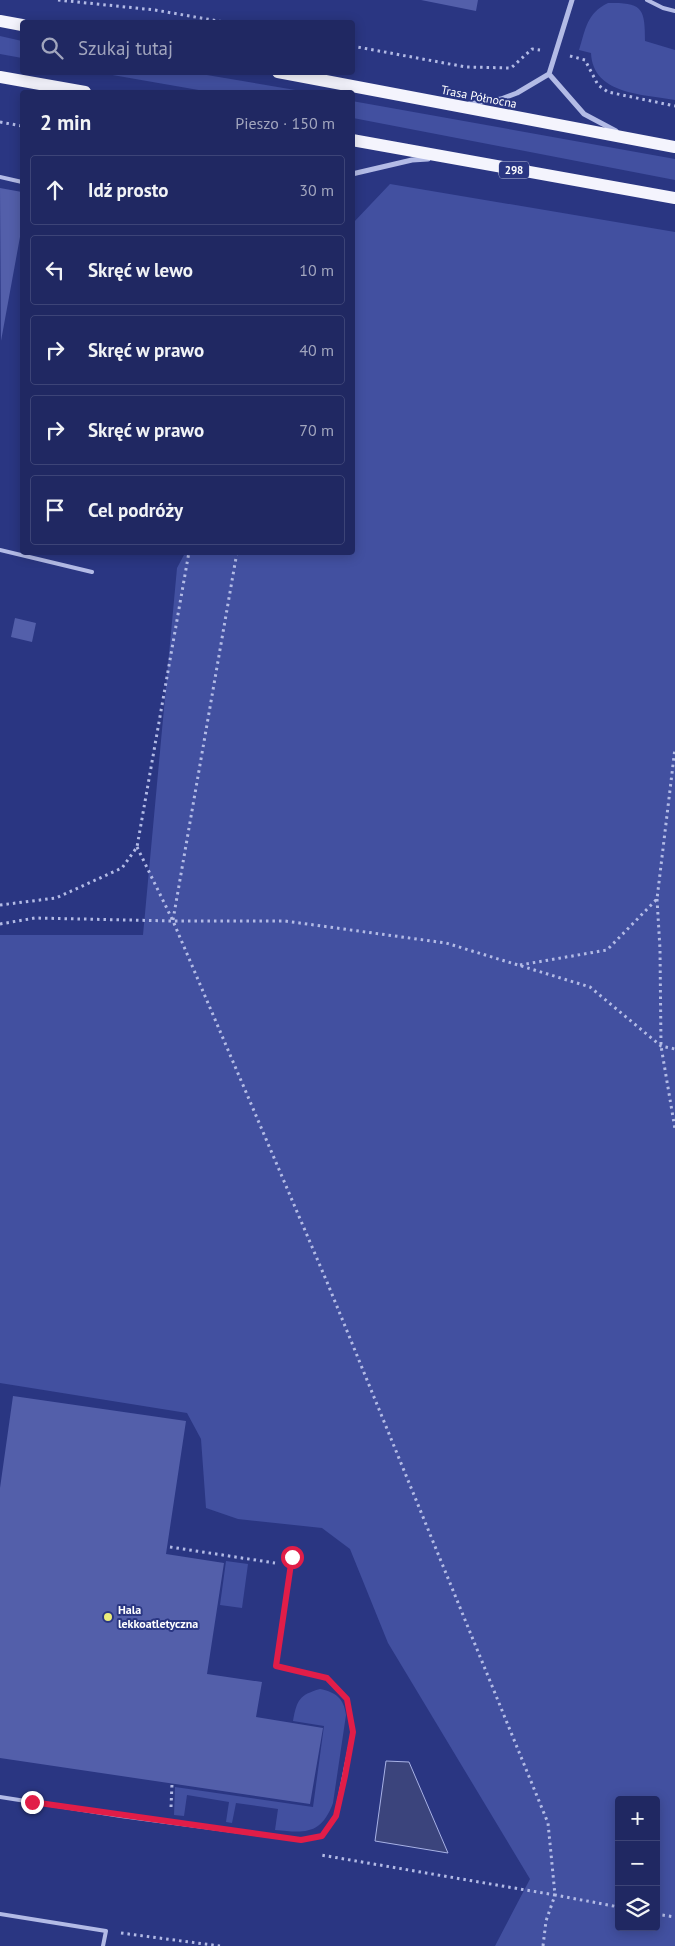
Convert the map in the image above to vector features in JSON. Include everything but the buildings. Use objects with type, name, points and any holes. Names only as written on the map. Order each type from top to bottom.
[{"type":"main road","points":[[0,20],[20,25]]},
{"type":"main road","name":"Trasa Północna","points":[[294,75],[675,147]]},
{"type":"main road","points":[[0,77],[74,90]]},
{"type":"main road","name":"298","points":[[355,141],[675,198]]},
{"type":"street","points":[[456,106],[501,99],[517,93],[549,74],[572,0]]},
{"type":"street","points":[[549,74],[584,114],[628,138]]},
{"type":"street","points":[[355,173],[412,160],[444,157]]},
{"type":"lane","points":[[647,0],[663,8],[675,11]]},
{"type":"lane","points":[[0,177],[20,182]]},
{"type":"lane","points":[[0,550],[20,555]]},
{"type":"lane","points":[[21,555],[92,572]]},
{"type":"lane","points":[[0,1797],[170,1823],[301,1840],[322,1836],[336,1816],[353,1732],[347,1699],[327,1678],[276,1666],[292,1557]]},
{"type":"lane","points":[[0,1914],[106,1931],[103,1946]]},
{"type":"path","points":[[58,0],[155,10],[212,20]]},
{"type":"path","points":[[355,47],[466,67],[502,68],[511,68],[532,49],[556,52],[585,60],[598,85],[608,92],[675,106]]},
{"type":"path","points":[[0,122],[20,126]]},
{"type":"path","points":[[0,905],[56,898],[122,868],[137,846],[189,555]]},
{"type":"path","points":[[173,921],[235,555]]},
{"type":"path","points":[[675,748],[656,899],[660,949],[661,1046],[675,1129]]},
{"type":"path","points":[[137,846],[173,921],[327,1282],[548,1823],[555,1895],[546,1921],[543,1946]]},
{"type":"path","points":[[519,965],[607,950],[656,899]]},
{"type":"path","points":[[0,924],[35,918],[285,921],[446,943],[590,987],[661,1046],[675,1049]]},
{"type":"path","points":[[170,1547],[291,1565]]},
{"type":"path","points":[[170,1823],[172,1784]]},
{"type":"path","points":[[301,1840],[312,1853],[615,1906]]},
{"type":"path","points":[[660,1915],[675,1917]]},
{"type":"path","points":[[106,1931],[220,1946]]},
{"type":"shaded area","points":[[608,3],[635,6],[643,15],[645,41],[675,50],[675,100],[635,94],[610,85],[600,77],[594,67],[591,53],[579,50],[585,29],[591,17]]},
{"type":"shaded area","points":[[0,36],[20,41],[20,58],[0,54]]},
{"type":"shaded area","points":[[112,75],[207,75],[295,90],[199,90]]},
{"type":"shaded area","points":[[355,102],[675,159],[675,180],[355,118]]},
{"type":"shaded area","points":[[390,184],[675,232],[675,1946],[495,1946],[530,1879],[388,1643],[350,1549],[322,1528],[238,1519],[206,1508],[201,1439],[187,1413],[0,1383],[0,935],[143,935],[177,568],[184,555],[355,555],[355,221]]},
{"type":"shaded area","points":[[226,1561],[248,1564],[242,1608],[220,1605]]},
{"type":"shaded area","points":[[320,1689],[334,1694],[341,1700],[346,1715],[333,1803],[323,1821],[311,1830],[295,1832],[275,1830],[278,1809],[236,1803],[232,1823],[226,1822],[229,1802],[187,1795],[184,1816],[174,1815],[175,1787],[313,1807],[324,1726],[293,1721],[300,1699]]},
{"type":"shaded area","points":[[386,1761],[409,1762],[448,1853],[375,1841]]},
{"type":"place","name":"Hala lekkoatletyczna","points":[[108,1617]]},
{"type":"route","points":[[32,1802],[120,1816],[301,1840],[322,1836],[336,1816],[353,1732],[347,1699],[327,1678],[276,1666],[292,1557]]}]
